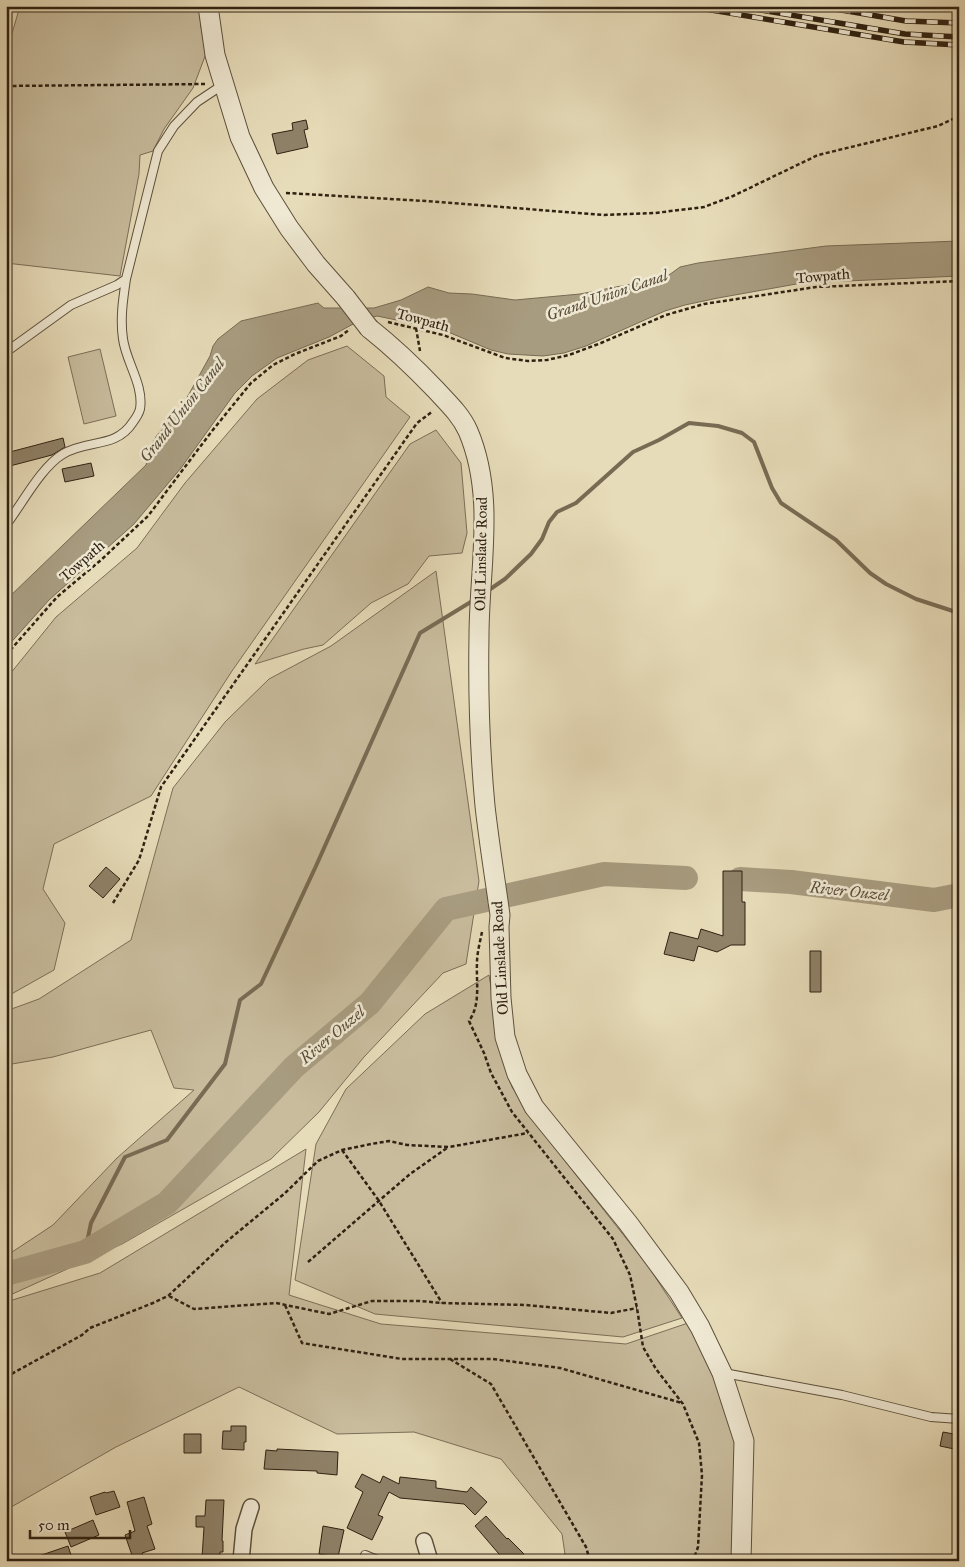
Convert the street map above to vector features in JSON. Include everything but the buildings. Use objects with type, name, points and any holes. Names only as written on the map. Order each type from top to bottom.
[{"type":"street","points":[[208,6],[215,55],[240,136],[267,193]]},
{"type":"street","name":"Old Linslade Road","points":[[267,193],[289,228],[316,264],[370,325],[458,412],[468,430],[478,459],[484,494],[479,636],[486,806],[500,915],[498,926],[501,998],[506,1037],[517,1074],[534,1107],[628,1222],[679,1292],[700,1327],[722,1373],[744,1441],[741,1561]]},
{"type":"street","points":[[241,1561],[244,1529],[251,1507]]},
{"type":"street","points":[[424,1541],[430,1561]]},
{"type":"lane","points":[[6,525],[50,464],[63,454],[89,445],[111,441],[124,434],[140,410],[140,393],[123,340],[121,308],[126,279],[158,151],[174,126],[197,102],[225,83]]},
{"type":"lane","points":[[6,352],[72,305],[117,285],[126,279]]},
{"type":"lane","points":[[722,1373],[842,1395],[931,1417],[959,1419]]},
{"type":"lane","points":[[365,1555],[380,1561]]},
{"type":"path","points":[[6,86],[225,83]]},
{"type":"path","points":[[267,193],[426,201],[604,216],[655,213],[704,207],[741,192],[818,155],[938,126],[959,116]]},
{"type":"path","name":"Towpath","points":[[6,655],[57,597],[107,555],[148,516],[251,382],[272,366],[295,354],[370,325],[443,335],[506,358],[528,361],[547,360],[569,355],[610,340],[666,314],[704,304],[816,287],[959,281]]},
{"type":"path","points":[[113,902],[139,860],[161,787],[417,423],[447,401]]},
{"type":"path","points":[[6,1376],[82,1335],[90,1328],[168,1296],[226,1242],[284,1194],[318,1161],[342,1150],[389,1142],[448,1147],[528,1133],[613,1239],[630,1275],[642,1347],[683,1404],[699,1443],[702,1474],[698,1547],[694,1561]]},
{"type":"path","points":[[308,1262],[410,1174],[448,1147]]},
{"type":"path","points":[[342,1150],[379,1201],[442,1303]]},
{"type":"path","points":[[168,1296],[194,1309],[276,1303],[329,1314],[372,1301],[420,1301],[526,1306],[611,1313],[637,1308]]},
{"type":"path","points":[[285,1305],[302,1343],[402,1359],[492,1359],[560,1368],[683,1404]]},
{"type":"path","points":[[450,1359],[491,1384],[586,1548],[590,1561]]},
{"type":"shaded area","points":[[20,6],[199,6],[201,27],[207,51],[193,88],[164,129],[153,151],[140,155],[139,174],[120,276],[6,263],[6,54]]},
{"type":"shaded area","points":[[347,346],[384,376],[386,397],[410,417],[232,671],[151,796],[54,844],[43,889],[65,923],[54,970],[6,997],[6,679],[56,617],[137,548],[185,483],[257,399],[308,360]]},
{"type":"shaded area","points":[[100,349],[116,416],[84,424],[68,357]]},
{"type":"shaded area","points":[[436,430],[461,463],[467,533],[462,553],[429,556],[408,584],[371,603],[323,645],[255,664],[410,444]]},
{"type":"shaded area","points":[[436,571],[479,881],[466,964],[443,973],[364,1057],[319,1112],[271,1159],[122,1244],[8,1296],[6,1256],[53,1225],[117,1158],[194,1090],[174,1088],[151,1030],[53,1057],[6,1065],[6,1011],[39,999],[131,940],[173,788],[225,722],[269,679],[331,646]]},
{"type":"shaded area","points":[[489,975],[498,1030],[512,1087],[565,1161],[648,1266],[682,1318],[623,1337],[375,1314],[295,1280],[316,1144],[346,1089],[425,1014]]},
{"type":"shaded area","points":[[306,1149],[289,1295],[381,1324],[626,1344],[691,1322],[741,1442],[738,1561],[566,1561],[562,1534],[501,1459],[414,1432],[337,1434],[239,1387],[116,1447],[6,1510],[6,1302],[100,1273]]},
{"type":"water","name":"Grand Union Canal","points":[[959,241],[959,276],[802,283],[718,298],[665,311],[586,346],[564,353],[543,356],[508,354],[491,350],[441,329],[377,316],[357,322],[329,337],[277,358],[252,376],[235,393],[181,468],[134,524],[49,600],[6,648],[6,600],[146,465],[151,446],[157,435],[179,412],[210,356],[213,346],[218,339],[241,321],[318,303],[324,308],[374,308],[401,300],[428,287],[449,293],[515,300],[580,294],[657,279],[669,275],[680,267],[698,263],[826,246]]},
{"type":"waterway","points":[[486,592],[505,579],[531,554],[542,539],[549,522],[557,512],[576,503],[633,452],[689,423],[718,426],[742,433],[754,442],[772,488],[781,503],[836,540],[870,573],[886,584],[916,599],[959,613]]},
{"type":"waterway","points":[[85,1252],[91,1223],[125,1157],[167,1140],[225,1064],[240,1000],[261,984],[420,633],[474,600]]},
{"type":"waterway","name":"River Ouzel","points":[[6,1274],[85,1252],[167,1203],[294,1067],[370,1003],[446,909],[604,874],[686,878]]},
{"type":"waterway","name":"River Ouzel","points":[[740,879],[791,882],[934,900],[959,895]]},
{"type":"railway","points":[[687,6],[904,42],[959,45]]},
{"type":"railway","points":[[737,6],[905,34],[959,37]]},
{"type":"railway","points":[[818,6],[906,21],[959,23]]}]
